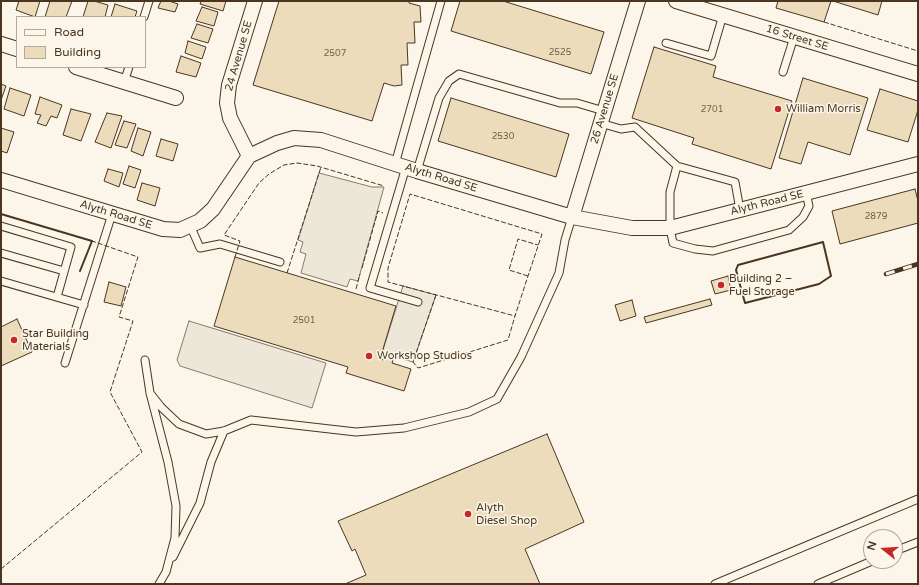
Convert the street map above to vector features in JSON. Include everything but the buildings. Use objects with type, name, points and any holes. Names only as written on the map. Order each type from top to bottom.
[{"type":"street","name":"24 Avenue SE","points":[[249,156],[232,123],[227,103],[229,85],[256,1]]},
{"type":"street","name":"26 Avenue SE","points":[[572,217],[638,1]]},
{"type":"street","name":"16 Street SE","points":[[676,1],[918,74]]},
{"type":"street","points":[[1,44],[16,49]]},
{"type":"street","points":[[79,68],[176,98]]},
{"type":"street","name":"Alyth Road SE","points":[[1,180],[163,229],[180,230],[200,221],[214,209],[249,156],[277,143],[294,138],[321,140],[572,217],[632,228],[670,228],[918,164]]},
{"type":"lane","points":[[144,16],[149,1]]},
{"type":"lane","points":[[418,302],[370,288],[406,167],[440,1]]},
{"type":"lane","points":[[666,43],[711,56],[723,15]]},
{"type":"lane","points":[[783,72],[794,37]]},
{"type":"lane","points":[[124,82],[129,68]]},
{"type":"lane","points":[[406,167],[439,98],[449,81],[459,74],[560,103],[577,103],[621,129],[635,127],[677,166],[735,182],[740,210]]},
{"type":"lane","points":[[677,166],[670,192],[670,228],[673,243],[695,249],[713,251],[789,230],[803,217],[809,206],[806,193]]},
{"type":"lane","points":[[65,363],[112,214]]},
{"type":"lane","points":[[150,393],[161,407],[179,424],[206,434],[224,431],[251,420],[356,432],[404,428],[469,412],[497,399],[521,356],[559,272],[565,240],[572,217]]},
{"type":"lane","points":[[190,225],[200,248],[220,244],[280,262]]},
{"type":"lane","points":[[1,226],[71,247],[57,297]]},
{"type":"lane","points":[[1,252],[64,271]]},
{"type":"lane","points":[[1,281],[84,305]]},
{"type":"lane","points":[[145,360],[150,393],[168,462],[176,506],[175,538],[166,572]]},
{"type":"lane","points":[[159,584],[200,503],[210,462],[224,431]]},
{"type":"lane","points":[[714,584],[918,498]]},
{"type":"lane","points":[[903,549],[918,542]]},
{"type":"lane","points":[[818,584],[863,565]]},
{"type":"shaded area","points":[[319,173],[372,187],[384,187],[358,281],[350,279],[347,287],[301,273],[306,254],[300,252],[303,242],[298,240]]},
{"type":"shaded area","points":[[403,286],[436,295],[413,362],[382,353]]},
{"type":"shaded area","points":[[189,321],[326,363],[312,408],[180,366],[177,360]]},
{"type":"railway","points":[[886,274],[918,264]]},
{"type":"fence","points":[[824,22],[918,51]]},
{"type":"fence","points":[[235,257],[240,241],[224,235],[259,183],[269,174],[284,165],[297,163],[317,166],[384,186]]},
{"type":"fence","points":[[287,273],[321,167]]},
{"type":"fence","points":[[436,295],[413,362],[418,368],[508,340],[542,234],[410,194],[388,268],[388,282],[515,316]]},
{"type":"fence","points":[[362,268],[378,211],[383,213]]},
{"type":"fence","points":[[528,276],[509,270],[518,239],[538,245]]},
{"type":"fence","points":[[1,569],[142,452],[110,392],[133,321],[119,317],[138,257],[92,241]]},
{"type":"fence","points":[[356,289],[360,274]]},
{"type":"wall","points":[[1,214],[92,241],[80,271]]},
{"type":"wall","points":[[823,242],[831,276],[819,284],[745,303],[736,270],[738,265],[823,242]]},
{"type":"place","name":"William Morris","points":[[778,109]]},
{"type":"place","name":"Building 2 – Fuel Storage","points":[[721,285]]},
{"type":"place","name":"Star Building Materials","points":[[14,340]]},
{"type":"place","name":"Workshop Studios","points":[[369,356]]},
{"type":"place","name":"Alyth Diesel Shop","points":[[468,514]]}]
